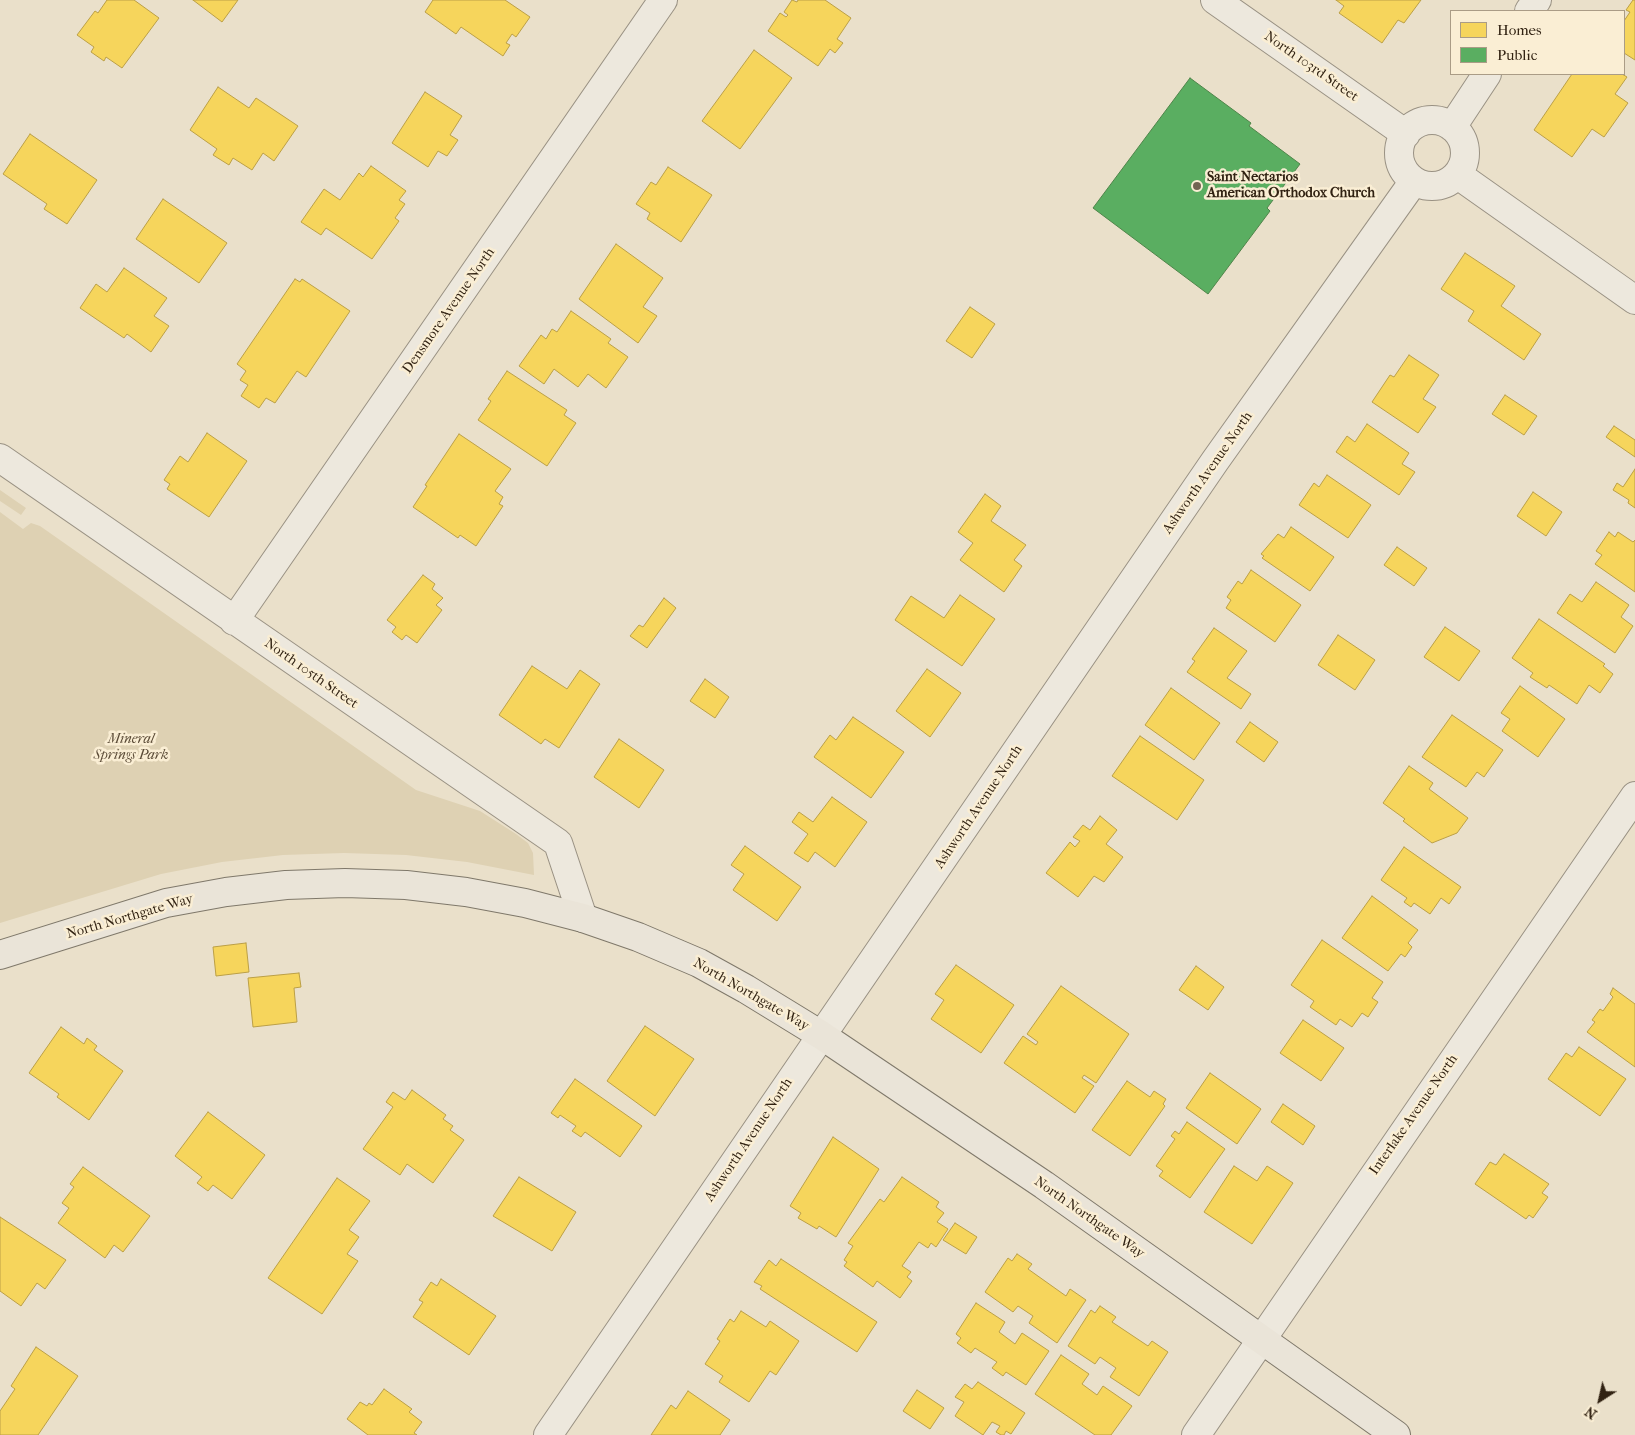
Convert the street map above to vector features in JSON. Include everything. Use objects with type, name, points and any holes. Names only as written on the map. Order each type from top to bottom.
[{"type":"main road","name":"North Northgate Way","points":[[0,955],[166,903],[226,892],[286,885],[345,883],[406,885],[457,891],[525,903],[583,918],[638,937],[699,963],[821,1035],[1044,1185],[1396,1435]]},
{"type":"street","name":"Densmore Avenue North","points":[[234,621],[663,0]]},
{"type":"street","name":"North 103rd Street","points":[[1215,0],[1406,134]]},
{"type":"street","points":[[1452,127],[1486,75]]},
{"type":"street","points":[[1427,120],[1438,120],[1452,127],[1464,142],[1466,153],[1464,165],[1458,174],[1449,182],[1438,186],[1428,186],[1414,181],[1404,169],[1400,159],[1400,149],[1406,134],[1417,124],[1427,120]]},
{"type":"street","points":[[1458,174],[1635,300]]},
{"type":"street","name":"Ashworth Avenue North","points":[[548,1435],[1216,461],[1414,181]]},
{"type":"street","name":"North 105th Street","points":[[0,458],[558,843],[583,918]]},
{"type":"street","name":"Interlake Avenue North","points":[[1196,1435],[1384,1158],[1635,796]]},
{"type":"green space","points":[[0,490],[26,508],[21,515],[0,501]]},
{"type":"green space","name":"Mineral Springs Park","points":[[0,512],[23,529],[31,523],[40,526],[416,790],[480,811],[516,834],[528,843],[533,853],[534,875],[467,862],[406,855],[344,853],[283,855],[222,862],[161,874],[0,923]]},
{"type":"building: Homes","points":[[107,0],[134,0],[159,18],[122,68],[106,57],[104,61],[91,52],[94,47],[77,35],[95,11],[98,13]]},
{"type":"building: Homes","points":[[193,0],[238,0],[222,22]]},
{"type":"building: Homes","points":[[433,0],[505,0],[530,17],[516,37],[512,34],[506,43],[510,45],[503,56],[461,27],[456,34],[425,12]]},
{"type":"building: Homes","points":[[792,0],[797,2],[798,0],[825,0],[851,18],[837,39],[843,43],[835,53],[830,49],[818,66],[768,31],[780,13],[786,17],[788,15],[784,12]]},
{"type":"building: Homes","points":[[1336,0],[1421,0],[1404,23],[1398,20],[1382,43],[1339,13],[1344,6]]},
{"type":"building: Homes","points":[[1635,0],[1635,60],[1625,54],[1625,20],[1630,12],[1626,10]]},
{"type":"building: Homes","points":[[754,50],[792,78],[740,149],[702,121]]},
{"type":"building: Homes","points":[[1571,75],[1624,75],[1627,77],[1615,94],[1628,103],[1604,137],[1592,129],[1572,157],[1534,130]]},
{"type":"building: Homes","points":[[218,87],[249,108],[256,98],[298,126],[274,161],[263,153],[252,170],[233,158],[229,165],[213,155],[217,149],[190,130]]},
{"type":"building: Homes","points":[[425,92],[462,116],[450,135],[458,140],[447,156],[438,151],[428,167],[392,143]]},
{"type":"building: Homes","points":[[30,134],[97,180],[67,224],[44,209],[47,204],[3,174]]},
{"type":"building: Homes","points":[[371,166],[406,191],[399,200],[405,204],[395,218],[399,221],[372,259],[326,228],[321,235],[301,222],[324,189],[340,200],[359,173],[363,177]]},
{"type":"building: Homes","points":[[668,167],[712,195],[681,242],[647,219],[650,213],[636,204],[651,182],[656,185]]},
{"type":"building: Homes","points":[[163,199],[227,243],[199,283],[136,239]]},
{"type":"building: Homes","points":[[616,244],[663,278],[643,307],[657,316],[638,343],[579,299]]},
{"type":"building: Homes","points":[[1465,253],[1515,286],[1501,306],[1541,334],[1524,360],[1468,321],[1474,311],[1441,289]]},
{"type":"building: Homes","points":[[124,268],[167,298],[154,316],[169,326],[151,352],[127,334],[124,338],[80,308],[96,284],[107,292]]},
{"type":"building: Homes","points":[[295,279],[300,282],[302,279],[350,311],[306,377],[297,371],[275,403],[266,398],[259,408],[241,396],[248,385],[240,380],[246,371],[237,364]]},
{"type":"building: Homes","points":[[970,307],[995,324],[972,358],[946,341]]},
{"type":"building: Homes","points":[[571,311],[611,339],[608,343],[628,357],[606,388],[588,374],[578,387],[554,369],[544,384],[519,366],[541,335],[546,339],[552,329],[557,332]]},
{"type":"building: Homes","points":[[1409,355],[1439,375],[1423,399],[1436,407],[1418,433],[1372,402],[1390,375],[1394,377]]},
{"type":"building: Homes","points":[[507,371],[567,410],[564,415],[576,423],[547,466],[478,420],[491,401],[488,399]]},
{"type":"building: Homes","points":[[1505,395],[1537,416],[1524,435],[1492,414]]},
{"type":"building: Homes","points":[[1367,424],[1409,453],[1402,464],[1415,472],[1399,495],[1336,452],[1347,436],[1355,442]]},
{"type":"building: Homes","points":[[1614,426],[1635,440],[1635,457],[1606,437]]},
{"type":"building: Homes","points":[[207,433],[247,461],[209,517],[167,489],[170,484],[164,480],[180,456],[188,462]]},
{"type":"building: Homes","points":[[459,434],[511,469],[495,491],[503,497],[499,504],[503,506],[476,546],[460,535],[458,538],[413,507],[427,486],[425,485]]},
{"type":"building: Homes","points":[[1635,469],[1635,508],[1628,503],[1629,500],[1613,490],[1617,483],[1623,487]]},
{"type":"building: Homes","points":[[1327,475],[1371,505],[1348,538],[1299,505],[1314,483],[1319,487]]},
{"type":"building: Homes","points":[[1533,492],[1562,512],[1546,536],[1517,516]]},
{"type":"building: Homes","points":[[985,494],[1001,506],[991,521],[1026,545],[1014,560],[1022,566],[1004,592],[960,560],[973,543],[958,532]]},
{"type":"building: Homes","points":[[1291,527],[1334,557],[1310,591],[1262,558],[1264,556],[1261,554],[1278,534],[1284,538]]},
{"type":"building: Homes","points":[[1609,532],[1615,537],[1618,532],[1633,542],[1635,540],[1635,592],[1595,564],[1602,555],[1596,551]]},
{"type":"building: Homes","points":[[1397,547],[1427,568],[1414,586],[1384,565]]},
{"type":"building: Homes","points":[[1251,570],[1301,605],[1275,642],[1226,608],[1231,600],[1227,597],[1238,581],[1242,584]]},
{"type":"building: Homes","points":[[423,575],[435,584],[432,589],[443,598],[436,605],[442,610],[417,643],[406,635],[402,640],[392,632],[396,627],[387,620]]},
{"type":"building: Homes","points":[[1596,582],[1629,605],[1621,617],[1633,626],[1615,653],[1557,613],[1570,594],[1582,602]]},
{"type":"building: Homes","points":[[960,595],[995,619],[962,666],[895,620],[911,596],[944,618]]},
{"type":"building: Homes","points":[[664,598],[676,608],[647,648],[630,636],[639,625],[643,627]]},
{"type":"building: Homes","points":[[1539,619],[1605,664],[1603,666],[1613,674],[1600,693],[1589,685],[1577,704],[1549,685],[1547,688],[1530,677],[1533,673],[1512,658]]},
{"type":"building: Homes","points":[[1445,627],[1480,651],[1459,681],[1424,657]]},
{"type":"building: Homes","points":[[1214,628],[1247,651],[1227,678],[1251,694],[1241,709],[1187,672],[1195,661],[1192,659]]},
{"type":"building: Homes","points":[[1338,635],[1375,660],[1355,690],[1318,665]]},
{"type":"building: Homes","points":[[532,666],[567,689],[580,670],[600,684],[559,748],[545,739],[541,744],[499,715]]},
{"type":"building: Homes","points":[[927,669],[961,693],[930,737],[896,711]]},
{"type":"building: Homes","points":[[705,679],[729,697],[715,718],[690,701]]},
{"type":"building: Homes","points":[[1520,686],[1565,719],[1538,757],[1502,731],[1510,719],[1501,713]]},
{"type":"building: Homes","points":[[1171,688],[1220,723],[1194,760],[1145,725]]},
{"type":"building: Homes","points":[[1452,715],[1503,750],[1484,777],[1477,772],[1466,787],[1422,757]]},
{"type":"building: Homes","points":[[853,717],[904,752],[871,798],[814,757],[830,735],[836,740]]},
{"type":"building: Homes","points":[[1250,722],[1278,742],[1264,762],[1236,742]]},
{"type":"building: Homes","points":[[1140,736],[1204,780],[1177,820],[1112,776]]},
{"type":"building: Homes","points":[[619,739],[664,770],[639,808],[594,777]]},
{"type":"building: Homes","points":[[1409,766],[1433,783],[1429,789],[1468,818],[1457,833],[1432,843],[1403,821],[1405,819],[1383,803]]},
{"type":"building: Homes","points":[[832,797],[867,822],[835,867],[815,852],[808,862],[794,853],[808,834],[792,822],[799,812],[813,822]]},
{"type":"building: Homes","points":[[1100,816],[1117,830],[1106,844],[1123,857],[1104,882],[1094,876],[1078,897],[1046,873],[1070,842],[1075,847],[1080,841],[1073,837],[1083,825],[1090,830]]},
{"type":"building: Homes","points":[[745,846],[801,887],[777,921],[733,890],[744,874],[731,865]]},
{"type":"building: Homes","points":[[1404,847],[1461,887],[1449,904],[1441,898],[1430,914],[1414,903],[1411,907],[1404,902],[1407,898],[1381,880]]},
{"type":"building: Homes","points":[[1372,896],[1418,930],[1408,943],[1412,947],[1405,957],[1401,954],[1388,971],[1342,938]]},
{"type":"building: Homes","points":[[1322,940],[1383,982],[1372,998],[1378,1002],[1368,1017],[1362,1013],[1352,1027],[1340,1019],[1336,1025],[1310,1007],[1314,1001],[1291,985]]},
{"type":"building: Homes","points":[[246,943],[249,972],[216,976],[213,947]]},
{"type":"building: Homes","points":[[956,965],[1014,1005],[981,1053],[931,1019],[944,1000],[935,994]]},
{"type":"building: Homes","points":[[1196,966],[1224,987],[1208,1010],[1179,990]]},
{"type":"building: Homes","points":[[299,973],[301,987],[294,988],[297,1022],[253,1027],[248,978]]},
{"type":"building: Homes","points":[[1061,986],[1129,1034],[1096,1083],[1084,1075],[1082,1078],[1094,1086],[1075,1113],[1004,1063],[1023,1036],[1036,1045],[1038,1042],[1027,1034]]},
{"type":"building: Homes","points":[[1613,988],[1635,1004],[1635,1067],[1587,1032],[1595,1022],[1592,1020],[1600,1009],[1603,1011],[1613,997],[1610,994]]},
{"type":"building: Homes","points":[[1303,1020],[1344,1048],[1321,1081],[1280,1053]]},
{"type":"building: Homes","points":[[645,1026],[694,1059],[655,1116],[607,1081]]},
{"type":"building: Homes","points":[[61,1027],[84,1044],[87,1038],[97,1046],[94,1050],[123,1071],[89,1120],[57,1097],[59,1094],[29,1073]]},
{"type":"building: Homes","points":[[1579,1047],[1626,1079],[1600,1116],[1548,1079],[1566,1053],[1572,1057]]},
{"type":"building: Homes","points":[[1210,1073],[1261,1109],[1237,1144],[1186,1108]]},
{"type":"building: Homes","points":[[575,1079],[642,1126],[620,1157],[585,1132],[581,1137],[572,1131],[576,1126],[560,1115],[558,1118],[551,1113]]},
{"type":"building: Homes","points":[[1127,1081],[1150,1097],[1154,1091],[1166,1099],[1163,1104],[1165,1106],[1130,1156],[1092,1130]]},
{"type":"building: Homes","points":[[412,1090],[446,1115],[443,1119],[453,1126],[450,1130],[464,1140],[433,1183],[407,1164],[400,1175],[363,1149],[393,1107],[386,1102],[393,1092],[405,1100]]},
{"type":"building: Homes","points":[[1283,1104],[1315,1126],[1303,1145],[1271,1122]]},
{"type":"building: Homes","points":[[208,1112],[265,1155],[232,1199],[213,1185],[208,1191],[197,1183],[202,1177],[175,1156]]},
{"type":"building: Homes","points":[[1187,1122],[1225,1149],[1190,1198],[1159,1176],[1163,1171],[1156,1166],[1175,1139],[1171,1136],[1175,1131],[1179,1134]]},
{"type":"building: Homes","points":[[833,1137],[879,1169],[836,1237],[819,1226],[817,1229],[798,1218],[801,1213],[790,1206]]},
{"type":"building: Homes","points":[[1504,1154],[1549,1184],[1542,1193],[1548,1197],[1533,1218],[1529,1215],[1526,1219],[1475,1184],[1490,1162],[1496,1165]]},
{"type":"building: Homes","points":[[1234,1166],[1257,1181],[1267,1166],[1293,1183],[1252,1244],[1204,1212]]},
{"type":"building: Homes","points":[[83,1167],[150,1216],[123,1252],[114,1245],[105,1258],[58,1223],[69,1208],[62,1203],[74,1187],[70,1184]]},
{"type":"building: Homes","points":[[519,1177],[576,1212],[552,1251],[493,1216]]},
{"type":"building: Homes","points":[[902,1177],[939,1202],[936,1207],[944,1213],[937,1222],[948,1229],[936,1247],[931,1243],[928,1248],[919,1242],[902,1266],[911,1272],[907,1277],[912,1281],[900,1298],[877,1281],[873,1287],[844,1266],[847,1262],[844,1260],[853,1246],[848,1243],[880,1199],[884,1202]]},
{"type":"building: Homes","points":[[337,1178],[370,1201],[349,1230],[359,1237],[347,1254],[358,1261],[322,1314],[268,1278]]},
{"type":"building: Homes","points":[[0,1217],[66,1260],[45,1289],[37,1283],[21,1306],[0,1291]]},
{"type":"building: Homes","points":[[955,1223],[977,1237],[966,1254],[943,1240]]},
{"type":"building: Homes","points":[[1017,1254],[1032,1264],[1028,1269],[1066,1296],[1070,1289],[1086,1300],[1057,1343],[1029,1323],[1033,1316],[1018,1306],[1013,1312],[985,1292],[1008,1258],[1012,1261]]},
{"type":"building: Homes","points":[[781,1259],[877,1322],[857,1352],[760,1289],[762,1286],[754,1282],[769,1260],[776,1266]]},
{"type":"building: Homes","points":[[441,1279],[496,1316],[469,1355],[413,1317],[423,1302],[419,1300],[431,1282],[437,1286]]},
{"type":"building: Homes","points":[[976,1303],[1005,1322],[999,1332],[1015,1344],[1022,1333],[1049,1351],[1026,1385],[1006,1372],[1003,1376],[992,1368],[997,1362],[975,1348],[971,1353],[957,1343],[961,1338],[956,1334]]},
{"type":"building: Homes","points":[[1100,1306],[1116,1317],[1112,1322],[1148,1346],[1152,1341],[1168,1352],[1139,1396],[1110,1377],[1116,1368],[1100,1357],[1095,1364],[1068,1346],[1091,1310],[1095,1313]]},
{"type":"building: Homes","points":[[741,1311],[766,1327],[770,1321],[799,1341],[776,1375],[770,1371],[749,1402],[719,1382],[723,1376],[705,1364],[720,1341],[717,1339],[730,1319],[734,1322]]},
{"type":"building: Homes","points":[[36,1347],[78,1376],[38,1435],[0,1435],[0,1411],[15,1389],[11,1386]]},
{"type":"building: Homes","points":[[1061,1355],[1089,1374],[1082,1384],[1097,1395],[1103,1386],[1132,1406],[1111,1435],[1095,1435],[1035,1394]]},
{"type":"building: Homes","points":[[978,1382],[1025,1413],[1011,1434],[1006,1431],[1004,1435],[1001,1435],[996,1432],[1000,1426],[992,1422],[983,1435],[955,1416],[964,1402],[955,1397],[965,1384],[972,1389]]},
{"type":"building: Homes","points":[[384,1389],[412,1409],[409,1412],[422,1422],[414,1433],[417,1435],[368,1435],[347,1419],[360,1402],[367,1406],[369,1403],[372,1405]]},
{"type":"building: Homes","points":[[917,1390],[944,1408],[930,1429],[903,1411]]},
{"type":"building: Homes","points":[[688,1391],[730,1420],[720,1435],[651,1435],[671,1405],[676,1409]]},
{"type":"building: Public","name":"Saint Nectarios American Orthodox Church","points":[[1190,78],[1251,123],[1249,126],[1300,164],[1267,208],[1270,211],[1208,294],[1093,208]]},
{"type":"place","name":"Saint Nectarios American Orthodox Church","points":[[1197,186]]}]
